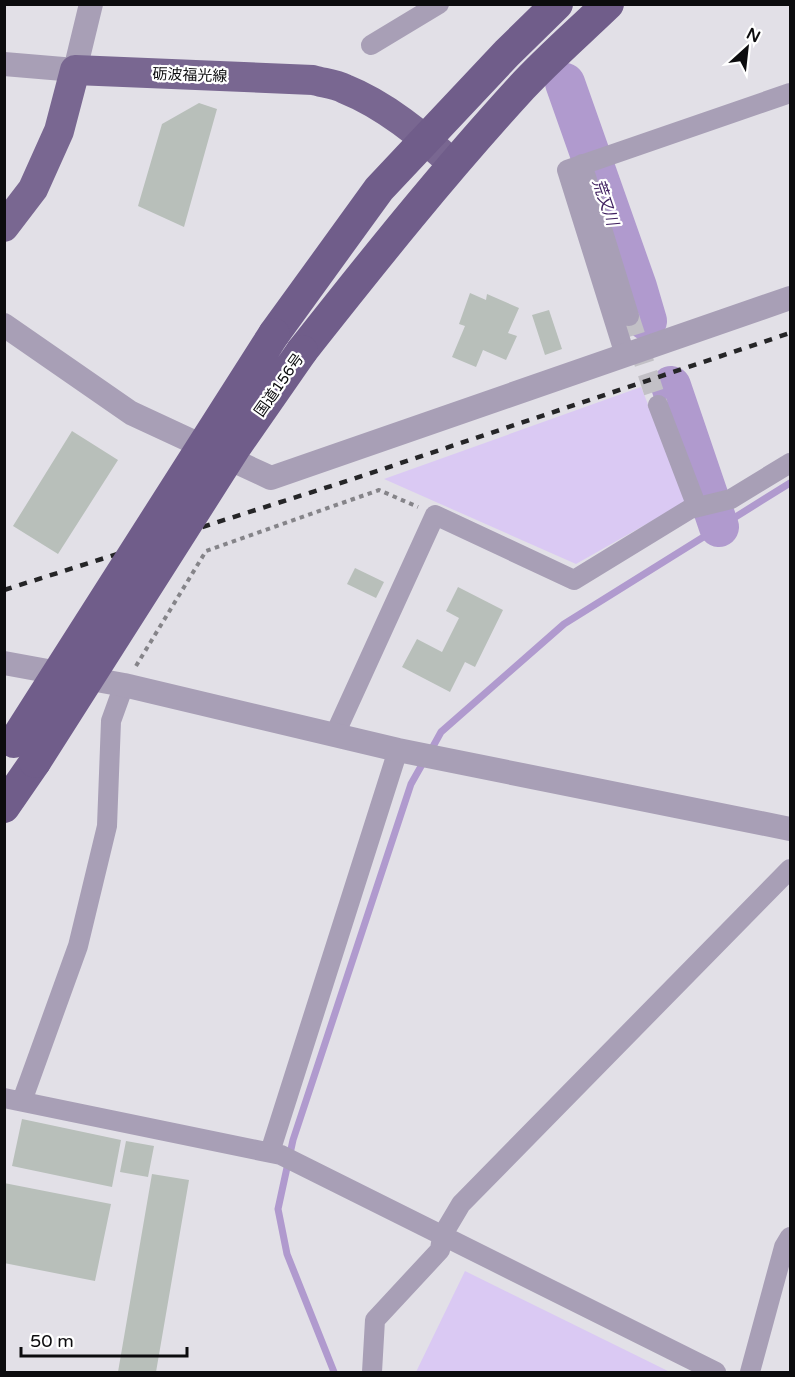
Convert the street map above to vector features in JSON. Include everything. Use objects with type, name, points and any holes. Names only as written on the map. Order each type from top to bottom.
[{"type":"highway","name":"国道156号","points":[[4,807],[18,753],[274,334],[379,189],[425,138],[557,4]]},
{"type":"highway","name":"国道156号","points":[[18,753],[302,351],[410,214],[453,164],[524,85],[608,4]]},
{"type":"main road","name":"砺波福光線","points":[[75,70],[313,80],[344,88],[387,112],[425,138],[453,164]]},
{"type":"main road","points":[[4,227],[33,189],[59,131],[75,70]]},
{"type":"street","points":[[4,64],[75,70],[91,4]]},
{"type":"street","points":[[371,45],[439,4]]},
{"type":"street","points":[[625,355],[567,170],[790,93]]},
{"type":"street","points":[[582,164],[629,316]]},
{"type":"street","points":[[4,325],[131,413],[271,478],[790,298]]},
{"type":"street","points":[[658,405],[697,507]]},
{"type":"street","points":[[335,734],[435,515],[574,580],[690,509],[731,499],[790,463]]},
{"type":"street","points":[[4,663],[124,686],[398,750],[790,829]]},
{"type":"street","points":[[124,686],[111,721],[107,826],[81,935],[13,1100],[281,1155],[716,1372]]},
{"type":"street","points":[[270,1152],[398,750]]},
{"type":"street","points":[[372,1372],[375,1320],[440,1250],[442,1236],[461,1204],[790,869]]},
{"type":"street","points":[[750,1372],[784,1247],[790,1237]]},
{"type":"path","points":[[124,686],[206,551],[379,490],[435,515]]},
{"type":"shaded area","points":[[641,387],[687,501],[576,564],[384,479]]},
{"type":"shaded area","points":[[465,1271],[670,1372],[416,1372]]},
{"type":"building","points":[[199,103],[217,109],[184,227],[138,206],[162,124]]},
{"type":"building","points":[[470,293],[486,300],[487,294],[519,308],[508,333],[517,336],[506,360],[483,350],[476,367],[452,357],[465,326],[459,324]]},
{"type":"building","points":[[549,310],[562,349],[545,355],[532,315]]},
{"type":"building","points":[[72,431],[118,460],[58,554],[13,526]]},
{"type":"building","points":[[355,568],[384,582],[376,598],[347,584]]},
{"type":"building","points":[[458,587],[503,610],[475,667],[465,662],[450,692],[402,667],[417,639],[442,652],[459,618],[446,611]]},
{"type":"building","points":[[22,1119],[121,1140],[112,1187],[12,1166]]},
{"type":"building","points":[[126,1141],[154,1146],[148,1177],[120,1172]]},
{"type":"building","points":[[152,1174],[189,1180],[156,1372],[118,1372]]},
{"type":"building","points":[[4,1183],[111,1204],[95,1281],[4,1263]]},
{"type":"waterway","name":"荒又川","points":[[565,83],[647,321]]},
{"type":"waterway","name":"荒又川","points":[[671,386],[719,527]]},
{"type":"waterway","points":[[430,752],[441,732],[564,624],[790,483]]},
{"type":"waterway","points":[[334,1372],[287,1254],[278,1209],[293,1140],[411,784],[424,761]]},
{"type":"tunnel","points":[[629,316],[658,405]]},
{"type":"railway","points":[[4,590],[350,480],[790,333]]}]
